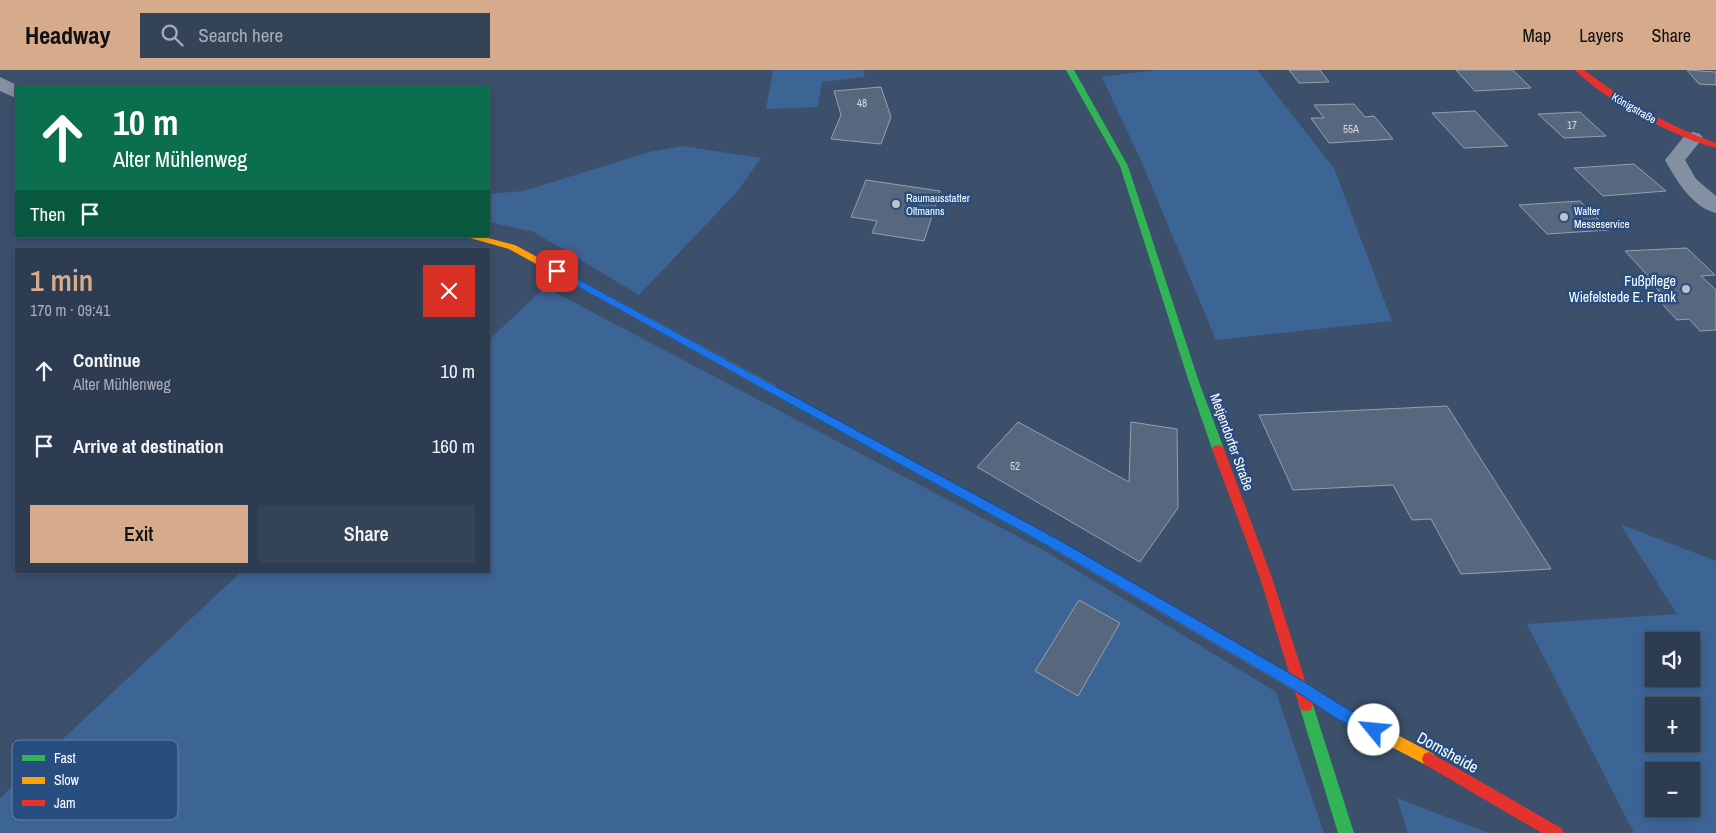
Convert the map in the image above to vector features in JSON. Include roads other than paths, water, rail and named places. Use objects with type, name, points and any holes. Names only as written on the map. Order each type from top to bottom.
[{"type":"street","name":"Metjendorfer Straße","points":[[1070,70],[1124,166],[1194,382],[1266,578],[1298,686],[1346,833]]},
{"type":"street","name":"Königstraße","points":[[1579,70],[1601,88],[1637,112],[1693,138],[1716,146]]},
{"type":"street","points":[[0,83],[15,91]]},
{"type":"street","points":[[1693,138],[1675,160],[1688,183],[1716,207]]},
{"type":"street","name":"Domsheide","points":[[471,237],[512,247],[1054,544],[1298,686],[1339,712],[1426,757],[1556,833]]},
{"type":"place","name":"Raumausstatter Oltmanns","points":[[896,204]]},
{"type":"place","name":"Walter Messeservice","points":[[1564,217]]},
{"type":"place","name":"Fußpflege Wiefelstede E. Frank","points":[[1686,289]]}]
